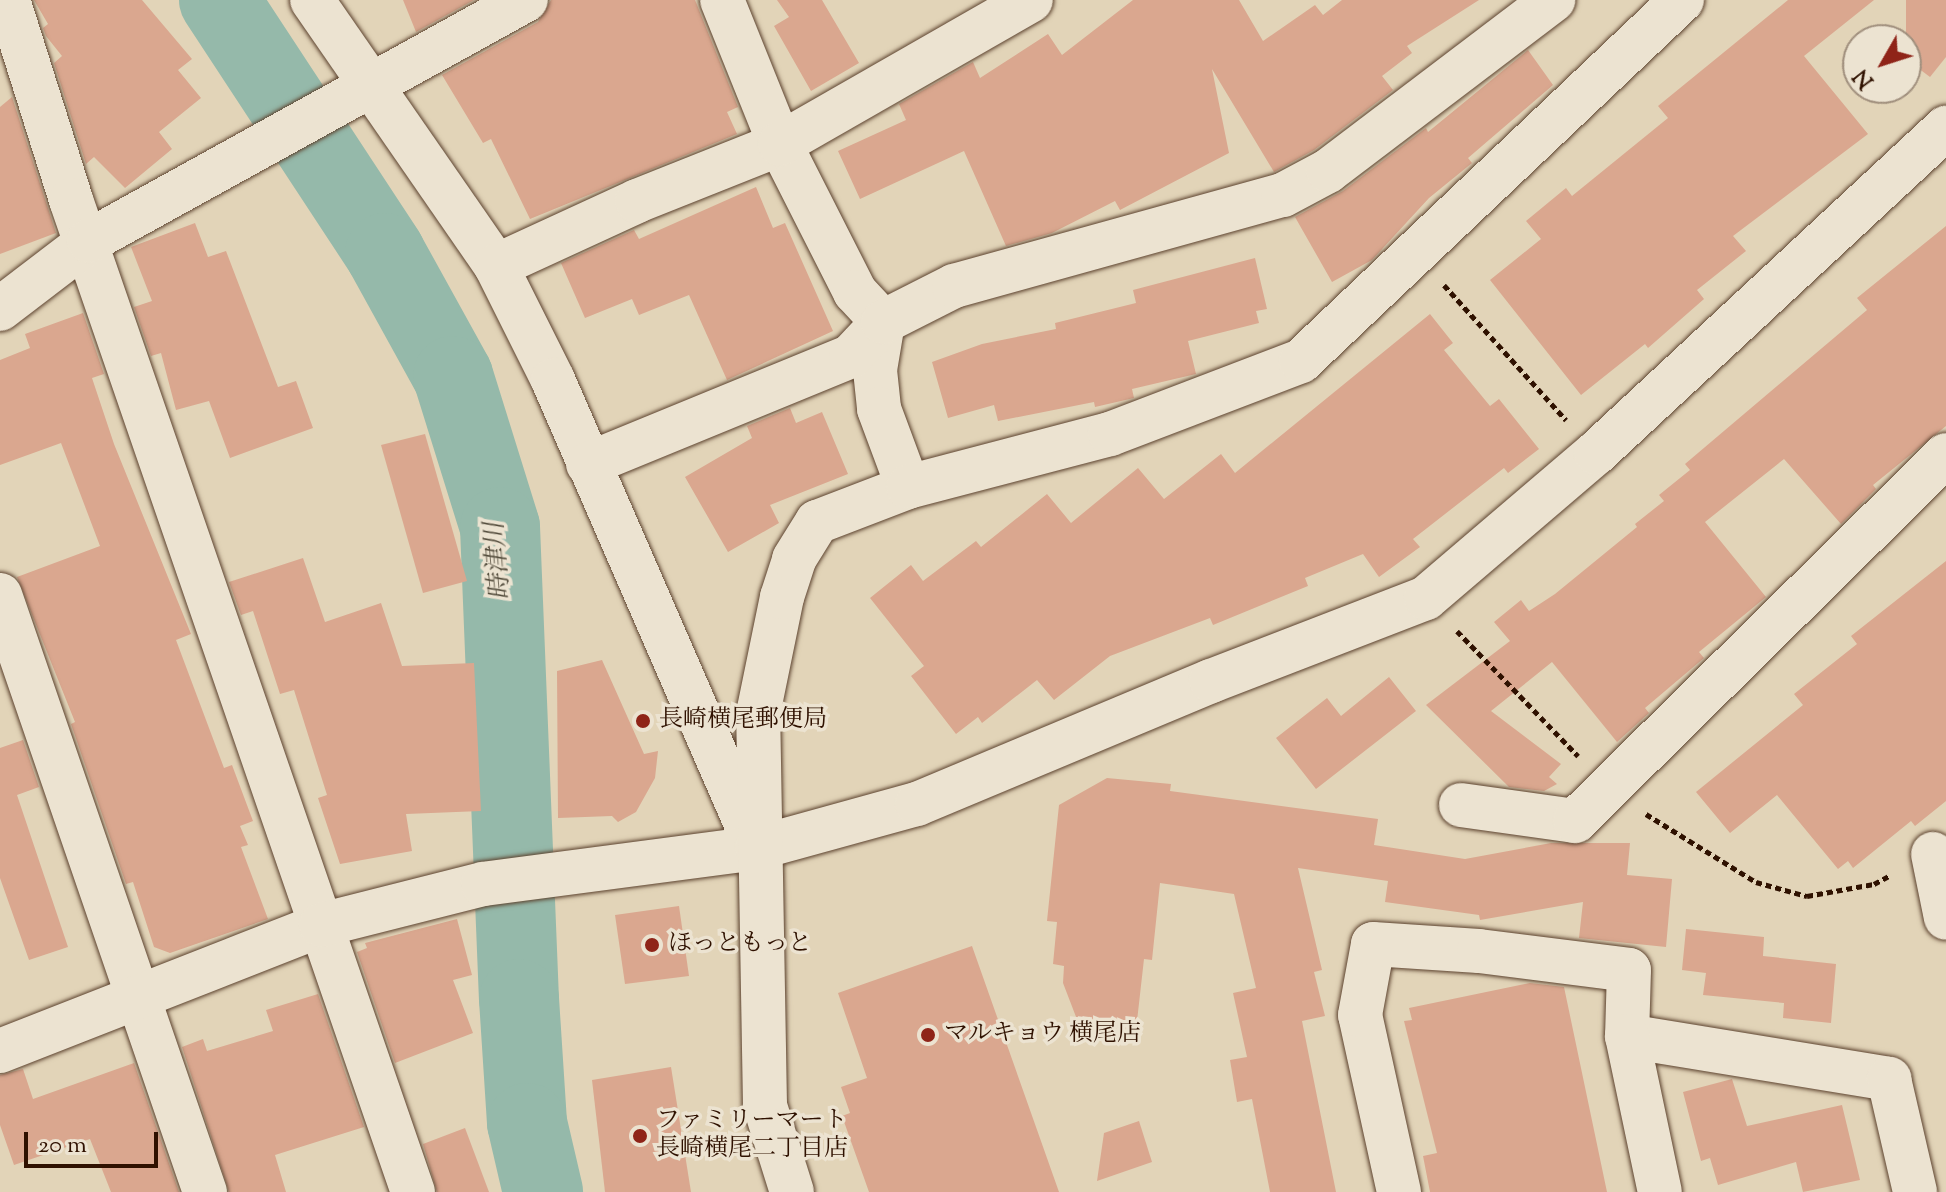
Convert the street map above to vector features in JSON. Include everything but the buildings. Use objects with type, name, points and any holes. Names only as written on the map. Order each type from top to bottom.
[{"type":"street","points":[[8,0],[71,200],[89,241],[413,1192]]},
{"type":"street","points":[[312,0],[363,89],[496,266],[588,464],[757,848]]},
{"type":"street","points":[[0,309],[89,241],[526,0]]},
{"type":"street","points":[[722,0],[780,144],[855,292],[883,322]]},
{"type":"street","points":[[496,266],[637,201],[780,144],[1031,0]]},
{"type":"street","points":[[588,464],[851,356],[883,322],[954,286],[1283,195],[1328,171],[1553,0]]},
{"type":"street","points":[[792,1192],[765,1106],[757,848],[758,714],[794,559],[817,522],[908,487],[1110,434],[1301,361],[1682,0]]},
{"type":"street","points":[[0,1051],[321,925],[483,884],[657,864],[757,848],[917,804],[1211,681],[1426,598],[1596,453],[1946,128]]},
{"type":"street","points":[[883,322],[875,370],[879,409],[908,487]]},
{"type":"street","points":[[1461,805],[1575,821],[1611,790],[1946,455]]},
{"type":"street","points":[[0,595],[205,1192]]},
{"type":"street","points":[[1942,850],[1946,918]]},
{"type":"street","points":[[1399,1192],[1360,1015],[1373,944],[1479,951],[1629,970],[1627,1036],[1660,1192]]},
{"type":"street","points":[[1627,1036],[1889,1079],[1915,1192]]},
{"type":"path","points":[[1413,252],[1596,453]]},
{"type":"path","points":[[1426,598],[1611,790],[1712,860],[1756,882],[1807,896],[1874,884],[1942,850]]},
{"type":"waterway","name":"時津川","points":[[219,0],[385,253],[453,376],[500,527],[527,1123],[543,1192]]},
{"type":"place","name":"長崎横尾郵便局","points":[[643,721]]},
{"type":"place","name":"ほっともっと","points":[[652,945]]},
{"type":"place","name":"マルキョウ 横尾店","points":[[928,1035]]},
{"type":"place","name":"ファミリーマート 長崎横尾二丁目店","points":[[640,1136]]}]
